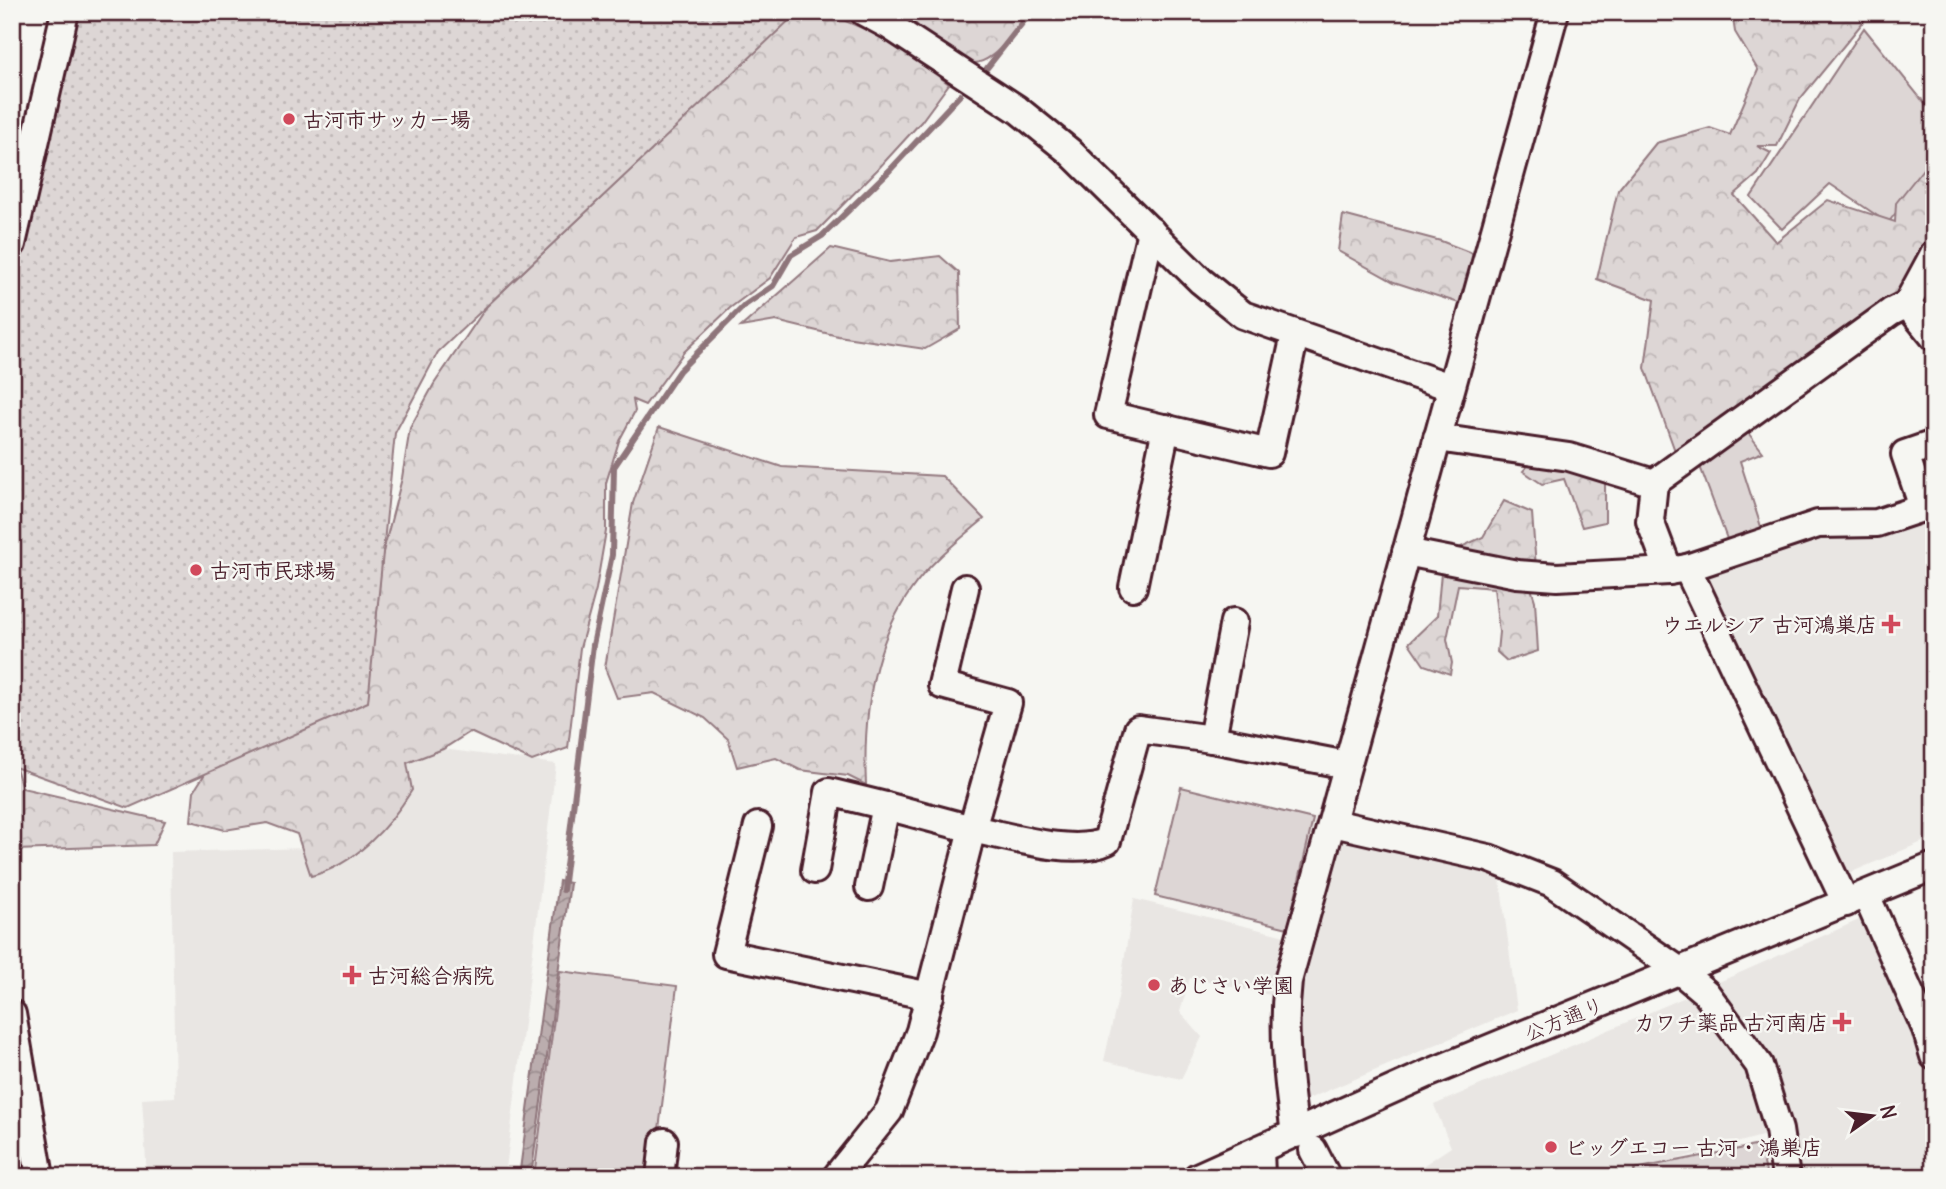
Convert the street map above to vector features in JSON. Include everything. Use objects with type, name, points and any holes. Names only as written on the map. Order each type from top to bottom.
[{"type":"street","points":[[12,244],[65,12]]},
{"type":"street","points":[[864,12],[1017,109],[1069,151],[1201,281],[1243,315],[1450,387]]},
{"type":"street","points":[[1327,1177],[1304,1142],[1285,1061],[1283,1020],[1288,981],[1555,12]]},
{"type":"street","points":[[1151,231],[1108,415],[1269,453],[1295,335]]},
{"type":"street","points":[[1934,254],[1907,304],[1891,312],[1654,483],[1650,522],[1930,1029],[1934,1056]]},
{"type":"street","points":[[1907,304],[1934,337]]},
{"type":"street","points":[[1133,587],[1166,428]]},
{"type":"street","points":[[1437,438],[1569,457],[1654,483]]},
{"type":"street","points":[[1406,552],[1517,574],[1557,577],[1678,570],[1818,524],[1877,523],[1928,505],[1905,454],[1934,444]]},
{"type":"street","points":[[836,1177],[889,1111],[920,1031],[972,829],[1008,703],[942,685],[965,588]]},
{"type":"street","points":[[1212,738],[1234,622]]},
{"type":"street","points":[[815,870],[829,792],[972,829],[1063,846],[1095,847],[1107,841],[1139,729],[1212,738],[1348,765]]},
{"type":"street","points":[[869,887],[886,806]]},
{"type":"street","points":[[1333,822],[1488,858],[1552,883],[1680,971],[1706,993],[1759,1065],[1779,1130],[1786,1177]]},
{"type":"street","points":[[758,826],[726,954],[930,996]]},
{"type":"street","name":"公方通り","points":[[1197,1177],[1260,1149],[1304,1142],[1427,1074],[1934,866]]},
{"type":"street","points":[[12,1014],[40,1177]]},
{"type":"street","points":[[660,1177],[664,1142]]},
{"type":"street","points":[[1260,1149],[1261,1177]]},
{"type":"shaded area","points":[[1934,510],[1934,837],[1840,877],[1696,573],[1817,533]]},
{"type":"shaded area","name":"古河総合病院","points":[[353,737],[556,764],[505,1177],[147,1177],[142,1099],[175,1097],[171,852],[343,847]]},
{"type":"shaded area","points":[[1342,834],[1499,872],[1517,1010],[1301,1102],[1291,1053],[1298,973]]},
{"type":"shaded area","name":"あじさい学園","points":[[1134,899],[1285,936],[1270,995],[1190,978],[1180,1012],[1202,1037],[1181,1079],[1104,1061],[1119,993]]},
{"type":"shaded area","points":[[1870,915],[1921,1029],[1934,1076],[1934,1177],[1795,1177],[1710,986]]},
{"type":"shaded area","points":[[1697,992],[1753,1067],[1773,1133],[1633,1171],[1633,1177],[1406,1177],[1451,1147],[1434,1105]]},
{"type":"green space","points":[[65,12],[798,12],[438,352],[395,433],[368,702],[128,808],[12,766],[12,244]]},
{"type":"green space","points":[[679,12],[824,12],[886,38],[949,84],[921,122],[817,231],[796,237],[770,278],[730,308],[684,352],[645,405],[633,400],[635,411],[619,441],[606,483],[606,531],[596,589],[580,648],[568,748],[532,761],[470,732],[443,749],[407,763],[412,790],[382,831],[342,863],[311,876],[297,834],[267,823],[225,830],[191,821],[194,791],[225,742],[376,623],[382,556],[402,478],[410,428],[434,384],[487,306],[664,138]]},
{"type":"green space","points":[[899,12],[1031,12],[989,58],[978,63],[965,63],[951,57],[915,23]]},
{"type":"green space","points":[[1732,12],[1866,12],[1864,21],[1800,99],[1777,146],[1757,146],[1771,153],[1758,174],[1734,195],[1776,242],[1828,200],[1895,222],[1896,203],[1934,155],[1934,235],[1905,295],[1675,451],[1645,368],[1654,300],[1597,279],[1618,190],[1656,143],[1710,128],[1730,135],[1758,70],[1735,32]]},
{"type":"green space","points":[[1864,28],[1934,115],[1934,163],[1888,223],[1830,184],[1782,229],[1751,197]]},
{"type":"green space","points":[[1343,215],[1441,241],[1474,254],[1465,305],[1394,282],[1338,251]]},
{"type":"green space","points":[[831,248],[890,262],[940,256],[959,273],[960,329],[925,349],[838,336],[776,321],[741,327]]},
{"type":"green space","points":[[659,427],[782,467],[942,476],[984,519],[927,570],[911,590],[887,635],[879,659],[869,709],[866,785],[848,776],[800,770],[776,758],[737,767],[728,739],[705,718],[654,693],[617,698],[605,668],[633,503]]},
{"type":"green space","points":[[1745,429],[1763,452],[1740,461],[1763,533],[1730,547],[1698,461]]},
{"type":"green space","points":[[1533,460],[1605,482],[1605,522],[1582,527],[1564,479],[1542,484],[1523,471]]},
{"type":"green space","points":[[1504,501],[1532,513],[1536,568],[1450,552],[1483,537]]},
{"type":"green space","points":[[1435,564],[1525,569],[1535,601],[1538,651],[1507,661],[1497,652],[1499,632],[1494,588],[1458,585],[1447,639],[1452,663],[1450,674],[1424,665],[1409,643],[1437,616],[1441,573]]},
{"type":"green space","points":[[12,754],[22,788],[165,821],[154,845],[16,850],[12,854]]},
{"type":"green space","points":[[1181,787],[1313,819],[1288,928],[1155,896]]},
{"type":"green space","points":[[560,971],[677,986],[653,1177],[534,1177]]},
{"type":"green space","points":[[1760,1145],[1767,1177],[1635,1177],[1634,1169]]},
{"type":"water","points":[[559,881],[570,883],[531,1177],[519,1177]]},
{"type":"waterway","points":[[987,68],[1031,12]]},
{"type":"waterway","points":[[563,890],[593,645],[612,555],[614,467],[679,371],[745,305],[773,286],[791,255],[822,236],[890,170],[960,95]]},
{"type":"place","name":"古河市サッカー場","points":[[289,119]]},
{"type":"place","name":"古河市民球場","points":[[196,570]]},
{"type":"place","name":"ウエルシア 古河鴻巣店","points":[[1891,624]]},
{"type":"place","name":"古河総合病院","points":[[352,975]]},
{"type":"place","name":"あじさい学園","points":[[1154,985]]},
{"type":"place","name":"カワチ薬品 古河南店","points":[[1842,1022]]},
{"type":"place","name":"ビッグエコー 古河・鴻巣店","points":[[1551,1147]]}]
